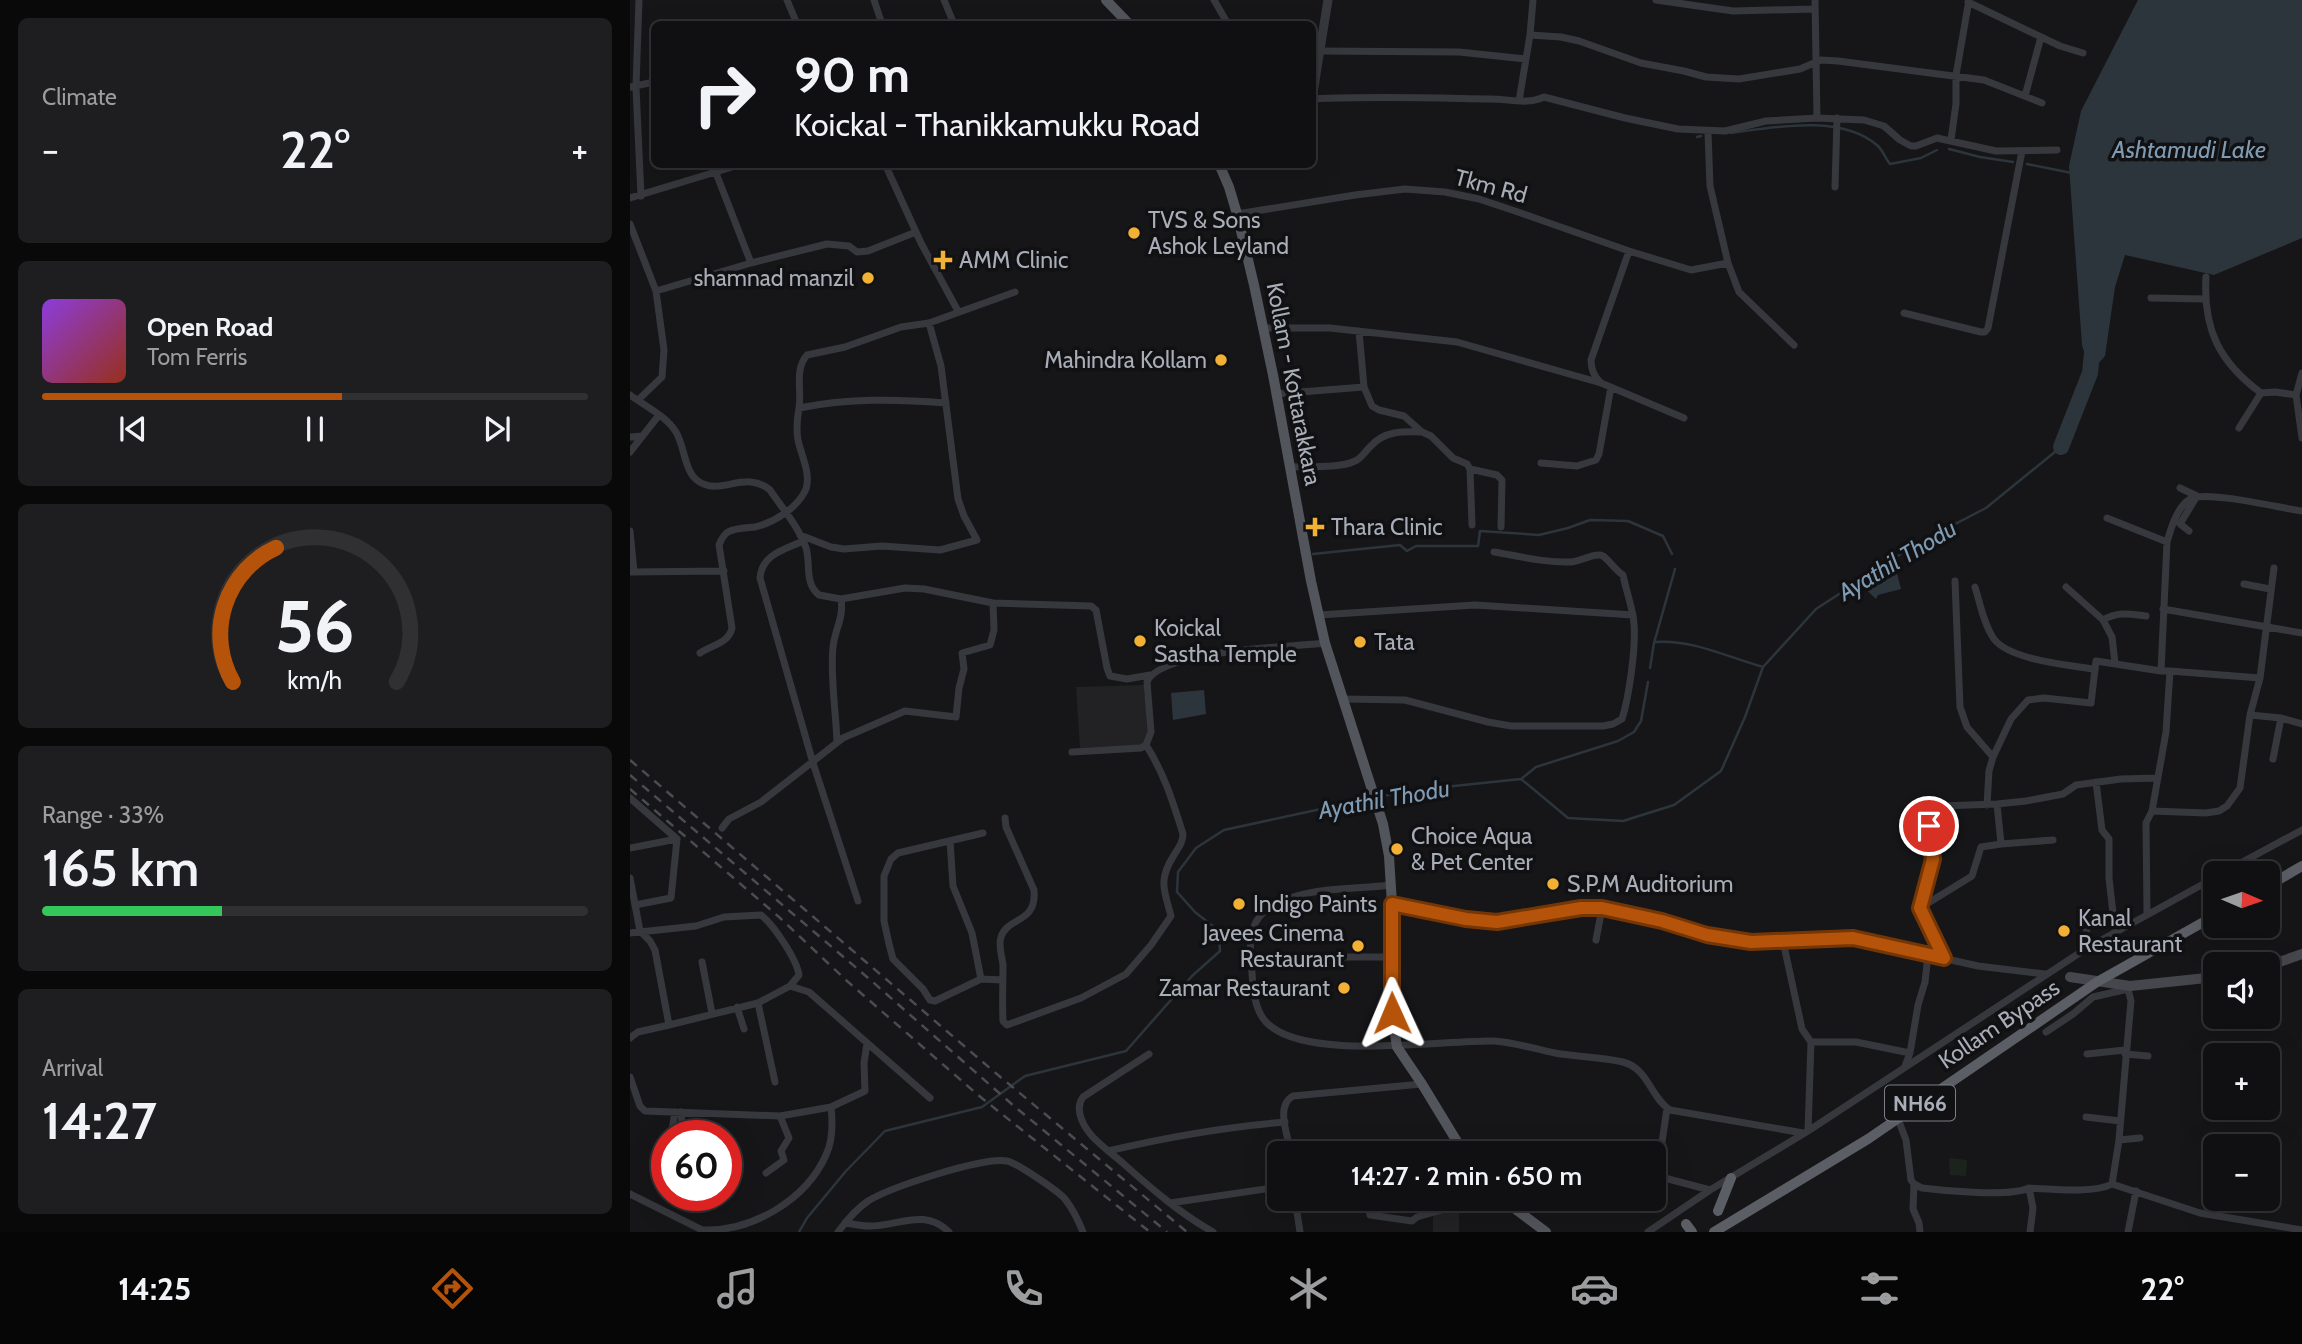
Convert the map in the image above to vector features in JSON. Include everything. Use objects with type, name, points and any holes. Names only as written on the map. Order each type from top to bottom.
[{"type":"highway","points":[[2280,879],[2302,866]]},
{"type":"highway","name":"Kollam Bypass","points":[[1714,1232],[1898,1119],[2097,982],[2203,922]]},
{"type":"highway","points":[[1718,1211],[1731,1178]]},
{"type":"main road","points":[[1106,0],[1126,21]]},
{"type":"main road","name":"Kollam - Kottarakkara","points":[[1221,168],[1237,214],[1263,328],[1325,643],[1383,824],[1391,885]]},
{"type":"main road","points":[[1391,885],[1392,1013],[1397,1047],[1457,1141]]},
{"type":"main road","points":[[2280,962],[2302,954]]},
{"type":"main road","points":[[2070,977],[2129,988],[2203,979]]},
{"type":"main road","points":[[1518,1211],[1546,1232]]},
{"type":"street","points":[[639,0],[633,87],[640,196]]},
{"type":"street","points":[[787,0],[796,21]]},
{"type":"street","points":[[874,0],[881,21]]},
{"type":"street","points":[[944,0],[953,21]]},
{"type":"street","points":[[1214,0],[1226,21]]},
{"type":"street","points":[[1316,75],[1328,0]]},
{"type":"street","points":[[1519,101],[1533,0]]},
{"type":"street","points":[[1656,0],[1733,11],[1815,9]]},
{"type":"street","points":[[1785,10],[1788,0]]},
{"type":"street","points":[[1815,0],[1817,118]]},
{"type":"street","points":[[1951,140],[1956,104],[1956,75],[1968,1],[2041,37],[2083,53]]},
{"type":"street","points":[[1530,35],[1579,41],[1641,63],[1706,77],[1739,79],[1800,69],[1821,60],[1838,61],[1984,80],[2042,103]]},
{"type":"street","points":[[2025,96],[2041,37]]},
{"type":"street","points":[[1319,51],[1459,52],[1526,59]]},
{"type":"street","points":[[633,87],[651,83]]},
{"type":"street","points":[[1316,99],[1383,96],[1531,103],[1544,97],[1678,129],[1725,131],[1766,121],[1837,118],[1877,122],[1911,146],[1937,138],[1988,150],[2057,150]]},
{"type":"street","points":[[1835,187],[1837,118]]},
{"type":"street","points":[[1709,132],[1710,187],[1728,262],[1739,292],[1794,345]]},
{"type":"street","points":[[1904,313],[1981,332],[1988,328],[2022,151]]},
{"type":"street","points":[[630,198],[730,168]]},
{"type":"street","points":[[890,168],[916,232],[958,311]]},
{"type":"street","points":[[716,173],[751,263]]},
{"type":"street","name":"Tkm Rd","points":[[1237,214],[1367,193],[1405,189],[1445,192],[1479,199],[1691,270],[1728,262]]},
{"type":"street","points":[[630,224],[631,233],[656,291],[664,350],[659,381],[638,400]]},
{"type":"street","points":[[656,291],[827,244],[849,246],[857,252],[868,251],[916,232]]},
{"type":"street","points":[[1601,383],[1594,374],[1591,360],[1629,251]]},
{"type":"street","points":[[2206,277],[2205,299],[2209,325],[2220,352],[2250,385],[2261,393],[2296,395]]},
{"type":"street","points":[[700,653],[730,636],[731,613],[719,545],[722,538],[727,532],[757,526],[781,516],[795,504],[806,488],[805,462],[796,417],[802,363],[807,355],[845,347],[901,327],[929,323],[1015,292]]},
{"type":"street","points":[[2151,298],[2205,299]]},
{"type":"street","points":[[858,901],[813,763],[760,578],[760,568],[766,559],[801,538],[844,549],[882,546],[940,550],[977,540],[958,499],[941,366],[929,323]]},
{"type":"street","points":[[1263,328],[1330,328],[1457,341],[1601,383],[1684,418]]},
{"type":"street","points":[[1359,331],[1364,387],[1372,406],[1404,415],[1453,458],[1467,464],[1470,469],[1472,524]]},
{"type":"street","points":[[2302,373],[2296,395],[2302,438]]},
{"type":"street","points":[[1275,394],[1364,387]]},
{"type":"street","points":[[1541,463],[1577,466],[1596,460],[1611,387]]},
{"type":"street","points":[[2239,428],[2261,393]]},
{"type":"street","points":[[630,395],[659,415],[676,431],[695,479],[711,487],[748,480],[763,485],[785,512],[801,538],[813,590],[819,596],[841,599],[905,588],[925,589],[993,603],[1094,607],[1110,676],[1127,678],[1150,675],[1175,662],[1208,655],[1325,643]]},
{"type":"street","points":[[799,408],[869,399],[946,403]]},
{"type":"street","points":[[630,452],[659,415]]},
{"type":"street","points":[[1289,467],[1353,462],[1376,440],[1388,434],[1402,431],[1422,432]]},
{"type":"street","points":[[630,437],[642,436]]},
{"type":"street","points":[[1470,469],[1497,475],[1502,480],[1501,527]]},
{"type":"street","points":[[2180,488],[2197,496],[2213,496],[2302,511]]},
{"type":"street","points":[[2189,531],[2180,524],[2197,496]]},
{"type":"street","points":[[2147,914],[2146,824],[2152,811],[2166,732],[2163,609],[2167,541],[2180,511],[2197,496]]},
{"type":"street","points":[[2107,518],[2167,541]]},
{"type":"street","points":[[630,531],[632,572],[723,571]]},
{"type":"street","points":[[1344,699],[1405,700],[1511,726],[1581,727],[1613,724],[1622,719],[1634,653],[1633,615],[1623,575],[1598,555],[1581,562],[1568,563],[1494,552]]},
{"type":"street","points":[[2152,811],[2219,811],[2227,806],[2240,788],[2250,715],[2260,678],[2274,568]]},
{"type":"street","points":[[1955,581],[1962,717],[1979,743],[1993,757]]},
{"type":"street","points":[[2244,584],[2270,589]]},
{"type":"street","points":[[1975,587],[1995,641],[2007,649],[2062,664],[2093,669]]},
{"type":"street","points":[[2066,587],[2103,620],[2112,636],[2115,663]]},
{"type":"street","points":[[838,742],[833,650],[836,628],[842,620],[841,599]]},
{"type":"street","points":[[722,828],[729,820],[761,802],[838,742],[905,711],[957,717],[959,688],[964,669],[962,653],[990,645],[994,630],[993,603]]},
{"type":"street","points":[[1319,615],[1475,605],[1633,615]]},
{"type":"street","points":[[2163,609],[2302,633]]},
{"type":"street","points":[[2103,620],[2113,614],[2146,616]]},
{"type":"street","points":[[1987,804],[1989,771],[2011,719],[2028,700],[2044,698],[2091,703],[2093,669],[2098,660],[2166,671],[2260,678]]},
{"type":"street","points":[[1072,752],[1141,748],[1146,745],[1151,732],[1147,694],[1150,675]]},
{"type":"street","points":[[2250,715],[2281,718],[2302,724]]},
{"type":"street","points":[[2273,759],[2281,718]]},
{"type":"street","points":[[1005,818],[1006,827],[1028,873],[1035,900],[1031,910],[1004,931],[1000,938],[1003,1021],[1007,1025],[1081,998],[1126,974],[1164,924],[1170,920],[1164,897],[1164,872],[1183,840],[1183,834],[1160,767],[1146,745]]},
{"type":"street","points":[[1944,958],[1920,908],[1933,859],[1928,810],[1940,806],[1997,804],[2063,794],[2076,785],[2096,782],[2157,778]]},
{"type":"street","points":[[2096,782],[2102,830],[2109,839],[2109,878],[2115,931]]},
{"type":"street","points":[[630,798],[677,839]]},
{"type":"street","points":[[1997,804],[2001,844]]},
{"type":"street","points":[[2244,861],[2302,830]]},
{"type":"street","points":[[982,832],[898,853],[891,859],[884,876],[884,921],[893,959],[923,989],[930,1000],[935,1001],[981,979],[1002,979]]},
{"type":"street","points":[[630,848],[677,839]]},
{"type":"street","points":[[635,905],[671,898],[677,839]]},
{"type":"street","points":[[1920,908],[1972,876],[1981,847],[2053,840]]},
{"type":"street","points":[[950,841],[953,886],[972,933],[981,979]]},
{"type":"street","points":[[630,878],[640,932],[655,950],[669,1025]]},
{"type":"street","points":[[1648,1232],[2087,948],[2203,884]]},
{"type":"street","points":[[1391,885],[1323,891],[1284,900],[1262,912],[1253,924],[1250,943],[1256,1002],[1265,1021],[1278,1032],[1297,1040],[1318,1043],[1397,1047],[1501,1042],[1626,1063],[1640,1070],[1667,1108],[1806,1132]]},
{"type":"street","points":[[1392,904],[1466,919],[1497,922],[1581,908],[1602,908],[1662,921],[1707,935],[1751,942],[1853,938],[1978,966],[2046,974]]},
{"type":"street","points":[[1596,940],[1602,908]]},
{"type":"street","points":[[2086,911],[2087,948]]},
{"type":"street","points":[[630,933],[696,926],[724,917],[761,915],[782,940],[799,970],[799,975],[790,986],[758,1003],[638,1032],[630,1038]]},
{"type":"street","points":[[1783,941],[1802,1029],[1811,1042],[1806,1132]]},
{"type":"street","points":[[1905,1067],[1925,982],[1928,955]]},
{"type":"street","points":[[1324,957],[1392,957]]},
{"type":"street","points":[[702,962],[712,1013]]},
{"type":"street","points":[[790,986],[809,992],[930,1098]]},
{"type":"street","points":[[2046,1032],[2073,1014],[2093,996],[2129,988],[2131,1001],[2119,1140],[2112,1184]]},
{"type":"street","points":[[758,1003],[775,1082]]},
{"type":"street","points":[[737,1007],[744,1029]]},
{"type":"street","points":[[1811,1042],[1856,1042],[1909,1053]]},
{"type":"street","points":[[630,1077],[640,1106],[645,1111],[780,1116],[831,1107],[865,1091],[864,1063],[867,1043]]},
{"type":"street","points":[[2087,1055],[2125,1052],[2148,1056]]},
{"type":"street","points":[[1150,1054],[1083,1097],[1079,1108],[1085,1125],[1108,1151],[1170,1203],[1213,1232]]},
{"type":"street","points":[[1288,1141],[1284,1107],[1287,1099],[1293,1096],[1422,1084]]},
{"type":"street","points":[[630,1194],[702,1230],[726,1231],[758,1222],[793,1199],[809,1183],[826,1156],[831,1141],[831,1107]]},
{"type":"street","points":[[1667,1108],[1657,1177],[1710,1191]]},
{"type":"street","points":[[676,1120],[678,1112]]},
{"type":"street","points":[[678,1112],[680,1120]]},
{"type":"street","points":[[766,1173],[784,1160],[781,1150],[789,1138],[780,1116]]},
{"type":"street","points":[[2086,1117],[2120,1121]]},
{"type":"street","points":[[1898,1119],[1906,1140],[1914,1184],[1913,1209],[1920,1232]]},
{"type":"street","points":[[1108,1151],[1168,1136],[1232,1126],[1284,1122]]},
{"type":"street","points":[[2119,1140],[2140,1138]]},
{"type":"street","points":[[838,1232],[858,1208],[902,1186],[965,1167],[1005,1161],[1027,1170],[1066,1200],[1083,1232]]},
{"type":"street","points":[[1914,1184],[1928,1189],[1982,1192],[2022,1191],[2029,1188],[2107,1187],[2112,1184],[2200,1213],[2302,1230]]},
{"type":"street","points":[[1170,1203],[1267,1188]]},
{"type":"street","points":[[2029,1188],[2034,1208],[2030,1232]]},
{"type":"street","points":[[2128,1232],[2136,1191]]},
{"type":"street","points":[[1296,1211],[1299,1232]]},
{"type":"street","points":[[1369,1211],[1370,1215],[1412,1221],[1439,1211]]},
{"type":"street","points":[[845,1223],[869,1226],[902,1220],[932,1220],[949,1232]]},
{"type":"street","points":[[2257,1232],[2259,1222]]},
{"type":"shaded area","points":[[1144,685],[1148,739],[1141,745],[1080,748],[1076,687]]},
{"type":"shaded area","points":[[1949,1158],[1967,1160],[1966,1176],[1950,1175]]},
{"type":"shaded area","points":[[1459,1212],[1459,1232],[1433,1232],[1433,1213]]},
{"type":"water","name":"Ashtamudi Lake","points":[[2138,0],[2302,0],[2302,238],[2214,275],[2125,255],[2115,287],[2105,356],[2090,373],[2082,345],[2069,166],[2081,111]]},
{"type":"water","points":[[1895,565],[1901,589],[1878,595],[1876,599],[1861,585]]},
{"type":"water","points":[[1204,690],[1206,714],[1173,720],[1171,693]]},
{"type":"waterway","points":[[1731,133],[1787,126],[1827,126],[1863,136],[1878,146],[1890,164],[1921,158],[1937,150]]},
{"type":"waterway","points":[[1697,137],[1701,136]]},
{"type":"waterway","points":[[1949,149],[2013,162]]},
{"type":"waterway","points":[[2027,164],[2072,173]]},
{"type":"waterway","points":[[2061,447],[2090,373],[2092,353]]},
{"type":"waterway","name":"Ayathil Thodu","points":[[1379,797],[1406,791],[1521,779],[1568,818],[1623,821],[1674,805],[1721,771],[1763,667],[1816,609],[1913,546],[1986,508],[2061,447]]},
{"type":"waterway","points":[[1313,554],[1400,545],[1407,551],[1416,546],[1478,546],[1480,531],[1539,535],[1590,520],[1628,521],[1663,536],[1672,554]]},
{"type":"waterway","points":[[1650,668],[1654,643],[1675,569]]},
{"type":"waterway","points":[[1655,642],[1696,646],[1763,667]]},
{"type":"waterway","points":[[1521,779],[1536,767],[1618,741],[1634,732],[1641,721],[1648,682]]},
{"type":"waterway","name":"Ayathil Thodu","points":[[799,1232],[807,1218],[846,1171],[885,1131],[982,1107],[1025,1076],[1126,1051],[1192,976],[1220,951],[1219,931],[1195,912],[1177,892],[1178,872],[1196,848],[1224,830],[1372,798]]},
{"type":"railway","points":[[630,760],[998,1075],[1187,1232]]},
{"type":"railway","points":[[630,775],[1014,1106],[1167,1232]]},
{"type":"railway","points":[[630,789],[779,917],[847,981],[978,1095],[1150,1232]]},
{"type":"place","name":"TVS & Sons Ashok Leyland","points":[[1134,233]]},
{"type":"place","name":"AMM Clinic","points":[[943,260]]},
{"type":"place","name":"shamnad manzil","points":[[868,278]]},
{"type":"place","name":"Mahindra Kollam","points":[[1221,360]]},
{"type":"place","name":"Thara Clinic","points":[[1315,527]]},
{"type":"place","name":"Koickal Sastha Temple","points":[[1140,641]]},
{"type":"place","name":"Tata","points":[[1360,642]]},
{"type":"place","name":"Choice Aqua & Pet Center","points":[[1397,849]]},
{"type":"place","name":"S.P.M Auditorium","points":[[1553,884]]},
{"type":"place","name":"Indigo Paints","points":[[1239,904]]},
{"type":"place","name":"Kanal Restaurant","points":[[2064,931]]},
{"type":"place","name":"Javees Cinema Restaurant","points":[[1358,946]]},
{"type":"place","name":"Zamar Restaurant","points":[[1344,988]]},
{"type":"route","points":[[1392,1013],[1392,904],[1466,919],[1497,922],[1581,908],[1602,908],[1662,921],[1707,935],[1751,942],[1853,938],[1944,958],[1920,908],[1933,859],[1929,826]]}]
